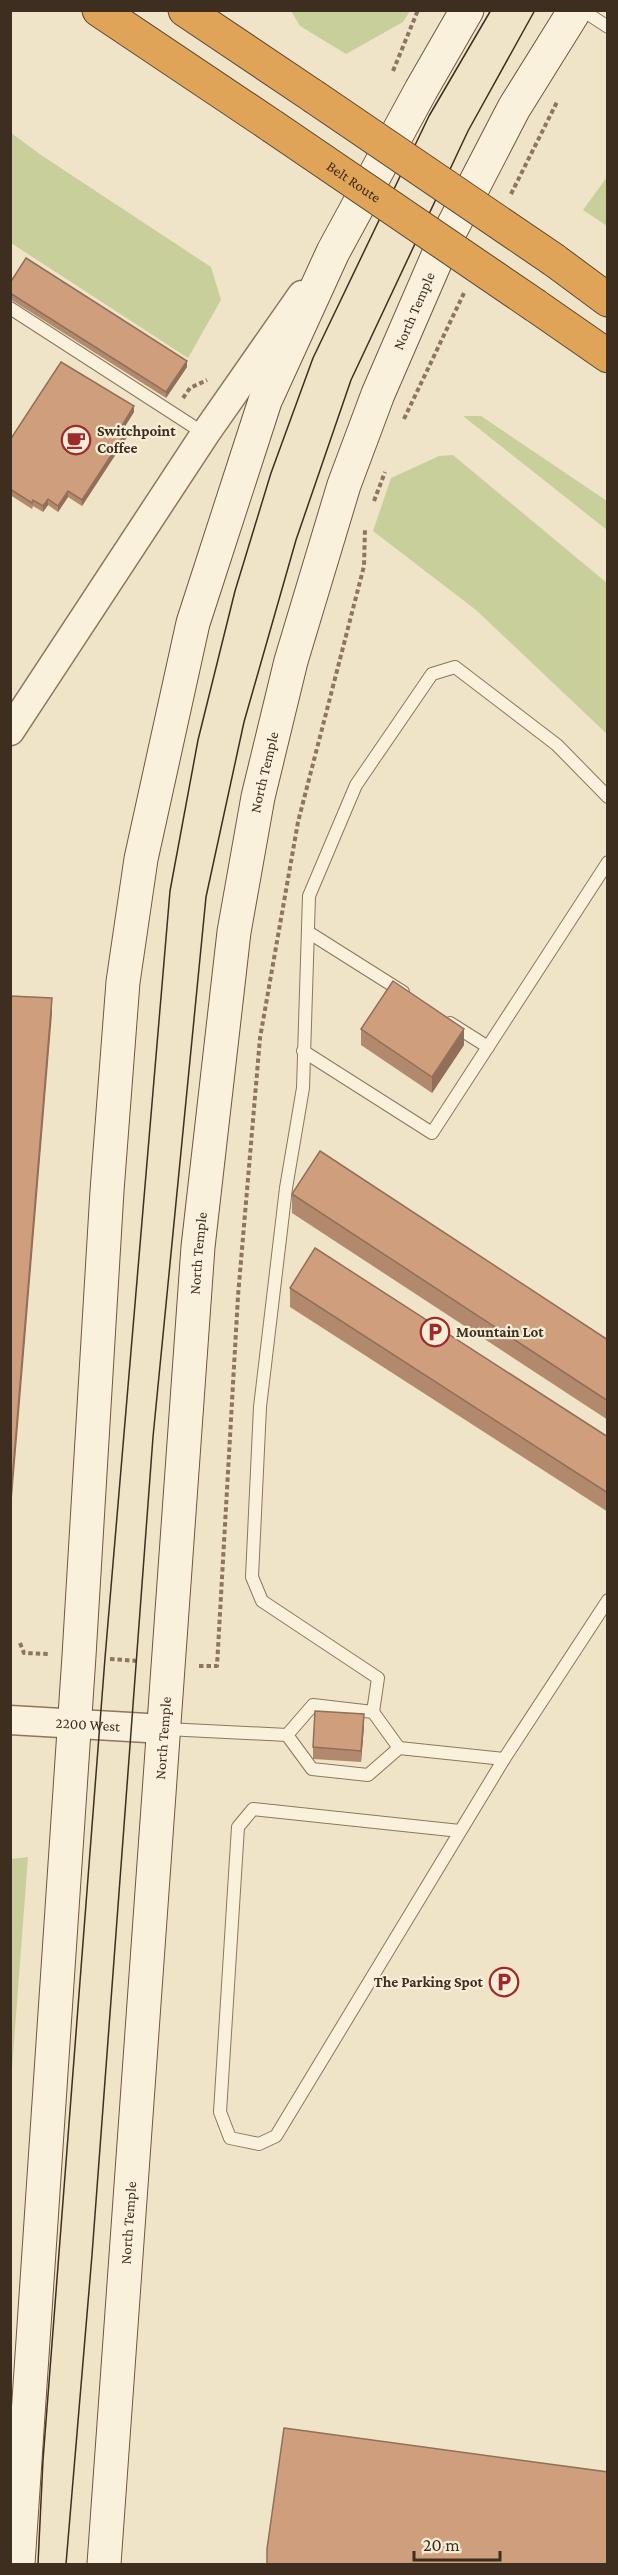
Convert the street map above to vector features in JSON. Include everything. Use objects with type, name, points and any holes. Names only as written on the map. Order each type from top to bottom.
[{"type":"highway","name":"Belt Route","points":[[99,10],[608,356]]},
{"type":"highway","points":[[185,10],[554,260],[608,300]]},
{"type":"main road","points":[[18,2565],[79,1656],[106,1191],[123,982],[141,859],[193,623],[265,401],[333,252],[467,10]]},
{"type":"main road","name":"North Temple","points":[[104,2565],[198,1247],[234,932],[258,797],[288,672],[344,485],[410,317],[440,251],[514,108],[575,10]]},
{"type":"street","points":[[10,731],[205,434],[333,252]]},
{"type":"street","name":"2200 West","points":[[10,1720],[164,1729]]},
{"type":"lane","points":[[582,10],[608,27]]},
{"type":"lane","points":[[10,308],[205,434]]},
{"type":"lane","points":[[399,1748],[373,1712],[378,1678],[262,1601],[252,1577],[260,1407],[286,1188],[303,1088],[309,896],[356,785],[432,674],[455,667],[557,745],[608,797]]},
{"type":"lane","points":[[303,1051],[432,1133],[608,862]]},
{"type":"lane","points":[[308,932],[410,997]]},
{"type":"lane","points":[[439,1016],[488,1047]]},
{"type":"lane","points":[[460,1831],[253,1809],[238,1827],[220,2112],[230,2138],[259,2144],[276,2136],[504,1759],[608,1600]]},
{"type":"lane","points":[[287,1735],[313,1705],[373,1712]]},
{"type":"lane","points":[[164,1729],[287,1735]]},
{"type":"lane","points":[[287,1735],[312,1769],[342,1773],[368,1775],[399,1748],[504,1759]]},
{"type":"path","points":[[390,78],[418,10]]},
{"type":"path","points":[[173,414],[190,388],[210,379]]},
{"type":"path","points":[[20,1643],[24,1653],[217,1666]]},
{"type":"green space","points":[[291,11],[410,11],[403,22],[346,54],[300,26]]},
{"type":"green space","points":[[10,132],[41,155],[211,267],[221,300],[188,358],[11,243]]},
{"type":"green space","points":[[607,177],[607,226],[583,210]]},
{"type":"green space","points":[[463,416],[481,416],[607,501],[607,530]]},
{"type":"green space","points":[[453,455],[607,583],[607,734],[476,610],[373,531],[391,478],[439,456]]},
{"type":"green space","points":[[28,1857],[11,2082],[11,1859]]},
{"type":"building","points":[[26,258],[187,361],[166,392],[10,293],[10,283]]},
{"type":"building","points":[[61,362],[134,406],[121,427],[127,431],[82,500],[68,491],[58,506],[48,499],[43,506],[33,500],[32,503],[10,489],[10,440]]},
{"type":"building","points":[[393,981],[464,1029],[432,1077],[361,1029]]},
{"type":"building","points":[[10,996],[52,998],[10,1506]]},
{"type":"building","points":[[320,1151],[608,1340],[608,1401],[292,1194]]},
{"type":"building","points":[[315,1248],[608,1437],[608,1493],[290,1288]]},
{"type":"building","points":[[315,1711],[364,1714],[361,1751],[313,1747]]},
{"type":"building","points":[[284,2428],[608,2472],[608,2565],[267,2565],[267,2549]]},
{"type":"tram line","points":[[38,2564],[43,2460],[105,1658],[170,891],[198,740],[235,591],[271,473],[313,358],[429,116],[491,10]]},
{"type":"tram line","points":[[66,2564],[92,2255],[153,1437],[206,897],[244,722],[296,540],[351,380],[468,131],[535,10]]},
{"type":"place","name":"Switchpoint Coffee","points":[[76,440]]},
{"type":"place","name":"Mountain Lot","points":[[435,1332]]},
{"type":"place","name":"The Parking Spot","points":[[504,1982]]}]
